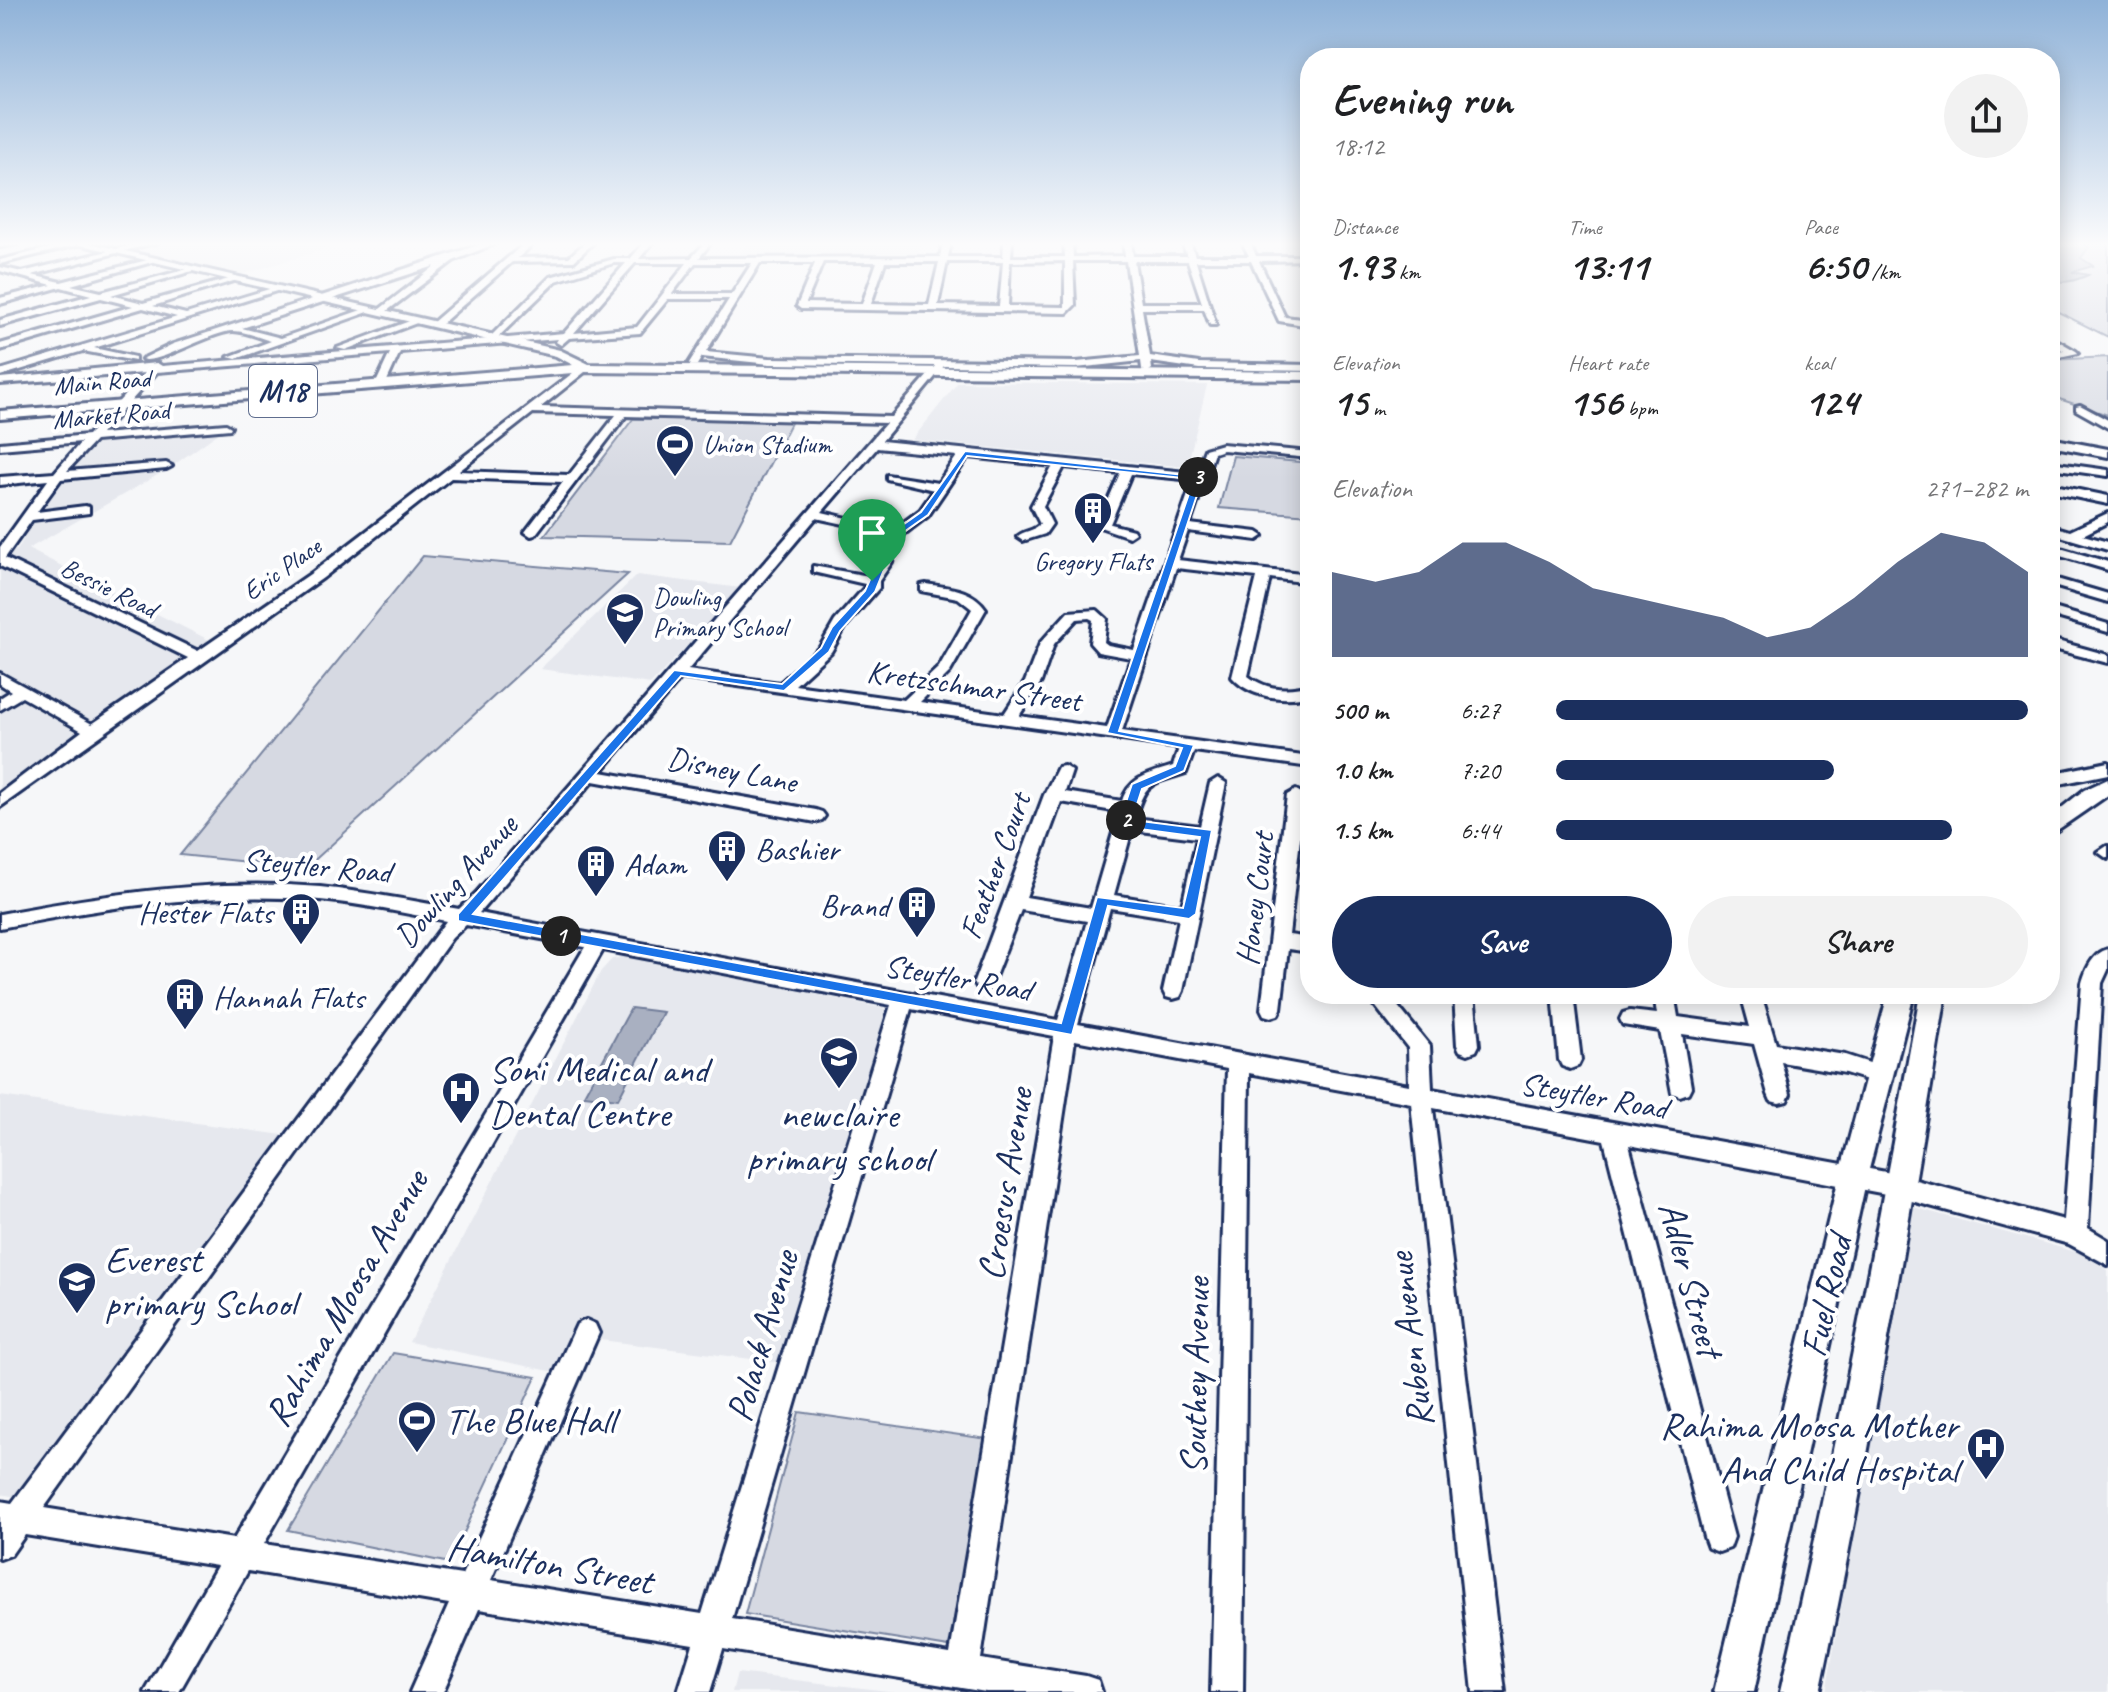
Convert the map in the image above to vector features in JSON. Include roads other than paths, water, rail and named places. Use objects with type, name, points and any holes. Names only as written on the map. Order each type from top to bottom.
[{"type":"main road","points":[[418,321],[557,356],[626,363]]},
{"type":"main road","name":"Main Road","points":[[382,380],[557,356],[582,365],[694,363]]},
{"type":"main road","name":"Main Road","points":[[0,412],[626,363],[938,369],[1147,367],[1300,372]]},
{"type":"main road","points":[[2060,447],[2108,455]]},
{"type":"main road","points":[[2060,778],[2108,768]]},
{"type":"main road","points":[[2060,820],[2091,795],[2108,786]]},
{"type":"main road","name":"Fuel Road","points":[[1734,1692],[1853,1177],[1898,1004]]},
{"type":"main road","name":"Fuel Road","points":[[1800,1692],[1840,1511],[1901,1186],[1931,1004]]},
{"type":"street","points":[[0,347],[90,321]]},
{"type":"street","points":[[0,373],[171,321]]},
{"type":"street","points":[[0,559],[57,476],[125,402],[139,366],[176,346],[254,321]]},
{"type":"street","points":[[223,364],[243,352],[342,321]]},
{"type":"street","points":[[318,356],[418,321]]},
{"type":"street","points":[[435,325],[440,321]]},
{"type":"street","points":[[492,338],[510,321]]},
{"type":"street","points":[[557,356],[565,337],[579,321]]},
{"type":"street","points":[[0,381],[95,374],[139,366],[223,364],[630,331],[645,327],[649,321]]},
{"type":"street","points":[[694,363],[720,321]]},
{"type":"street","points":[[1142,321],[1147,367]]},
{"type":"street","points":[[0,323],[139,366]]},
{"type":"street","points":[[217,324],[279,340]]},
{"type":"street","points":[[2060,344],[2071,350],[2070,354],[2060,355]]},
{"type":"street","points":[[382,380],[396,350]]},
{"type":"street","name":"Main Road","points":[[694,363],[770,361],[1147,367]]},
{"type":"street","name":"Eric Place","points":[[0,801],[93,731],[318,575],[533,410],[582,365]]},
{"type":"street","name":"Dowling Avenue","points":[[0,1544],[9,1517],[445,933],[463,917],[590,775],[938,369]]},
{"type":"street","points":[[2080,408],[2108,425]]},
{"type":"street","points":[[533,410],[895,420]]},
{"type":"street","points":[[531,532],[623,413]]},
{"type":"street","name":"Market Road","points":[[0,446],[226,427]]},
{"type":"street","points":[[874,444],[1198,477]]},
{"type":"street","points":[[1113,733],[1208,453],[1222,447],[1300,454]]},
{"type":"street","points":[[784,687],[826,649],[835,630],[870,592],[872,581],[885,562],[893,536],[924,513],[965,453]]},
{"type":"street","points":[[1023,537],[1041,531],[1046,524],[1037,506],[1060,463]]},
{"type":"street","points":[[0,481],[166,466]]},
{"type":"street","points":[[2060,466],[2108,473]]},
{"type":"street","points":[[1127,470],[1103,526],[1129,533]]},
{"type":"street","points":[[449,474],[572,479]]},
{"type":"street","points":[[891,477],[943,488]]},
{"type":"street","points":[[2060,490],[2108,500]]},
{"type":"street","points":[[29,517],[85,510]]},
{"type":"street","points":[[813,514],[873,528]]},
{"type":"street","points":[[2072,535],[2108,517]]},
{"type":"street","points":[[1182,527],[1257,536]]},
{"type":"street","points":[[2060,532],[2108,546]]},
{"type":"street","points":[[2060,552],[2108,566]]},
{"type":"street","name":"Bessie Road","points":[[0,559],[198,657]]},
{"type":"street","points":[[1170,563],[1300,578]]},
{"type":"street","points":[[818,569],[872,581]]},
{"type":"street","points":[[1265,573],[1240,677],[1247,685],[1259,688],[1300,691]]},
{"type":"street","points":[[2060,584],[2106,594]]},
{"type":"street","points":[[2060,597],[2065,585]]},
{"type":"street","points":[[908,705],[945,669],[979,609],[975,601],[965,596],[926,588]]},
{"type":"street","points":[[1009,719],[1033,682],[1047,643],[1073,615],[1092,613],[1100,619],[1097,643],[1103,649],[1138,655]]},
{"type":"street","points":[[2060,613],[2108,628]]},
{"type":"street","points":[[2060,646],[2107,659]]},
{"type":"street","name":"Kretzschmar Street","points":[[678,673],[1300,761]]},
{"type":"street","points":[[0,678],[93,731]]},
{"type":"street","points":[[0,705],[22,690]]},
{"type":"street","name":"Croesus Avenue","points":[[963,1671],[1066,1030],[1127,815],[1142,782],[1180,769],[1188,745]]},
{"type":"street","name":"Feather Court","points":[[984,982],[1064,771]]},
{"type":"street","name":"Disney Lane","points":[[590,775],[816,816]]},
{"type":"street","points":[[1173,991],[1218,783]]},
{"type":"street","points":[[1053,795],[1207,833]]},
{"type":"street","name":"Honey Court","points":[[1271,1009],[1281,941],[1300,862],[1296,795]]},
{"type":"street","name":"Steytler Road","points":[[0,921],[130,896],[208,890],[322,893],[1901,1186],[2075,1234],[2108,1253]]},
{"type":"street","points":[[1015,902],[1189,914]]},
{"type":"street","points":[[1281,941],[1300,944]]},
{"type":"street","name":"Rahima Moosa Avenue","points":[[161,1692],[597,943]]},
{"type":"street","points":[[2075,1234],[2092,983],[2096,971],[2108,956]]},
{"type":"street","name":"Polack Avenue","points":[[694,1692],[903,1000]]},
{"type":"street","name":"Ruben Avenue","points":[[1384,1004],[1419,1046],[1421,1097],[1489,1692]]},
{"type":"street","points":[[1465,1004],[1468,1045]]},
{"type":"street","points":[[1564,1004],[1570,1060]]},
{"type":"street","points":[[1666,1004],[1680,1087]]},
{"type":"street","points":[[1754,1004],[1779,1094]]},
{"type":"street","points":[[1630,1019],[1765,1044],[1880,1075]]},
{"type":"street","name":"Southey Avenue","points":[[1227,1692],[1238,1062]]},
{"type":"street","name":"Adler Street","points":[[1614,1133],[1719,1537]]},
{"type":"street","points":[[426,1692],[586,1333]]},
{"type":"street","name":"Hamilton Street","points":[[9,1517],[1086,1692]]},
{"type":"water","points":[[631,1008],[663,1012],[618,1099],[584,1095]]},
{"type":"place","name":"Union Stadium","points":[[675,478]]},
{"type":"place","name":"Gregory Flats","points":[[1093,545]]},
{"type":"place","name":"Dowling Primary School","points":[[625,646]]},
{"type":"place","name":"Bashier","points":[[727,883]]},
{"type":"place","name":"Adam","points":[[596,898]]},
{"type":"place","name":"Brand","points":[[917,939]]},
{"type":"place","name":"Hester Flats","points":[[301,946]]},
{"type":"place","name":"Hannah Flats","points":[[185,1031]]},
{"type":"place","name":"newclaire primary school","points":[[839,1090]]},
{"type":"place","name":"Soni Medical and Dental Centre","points":[[461,1125]]},
{"type":"place","name":"Everest primary School","points":[[77,1315]]},
{"type":"place","name":"The Blue Hall","points":[[417,1454]]},
{"type":"place","name":"Rahima Moosa Mother And Child Hospital","points":[[1986,1481]]}]
